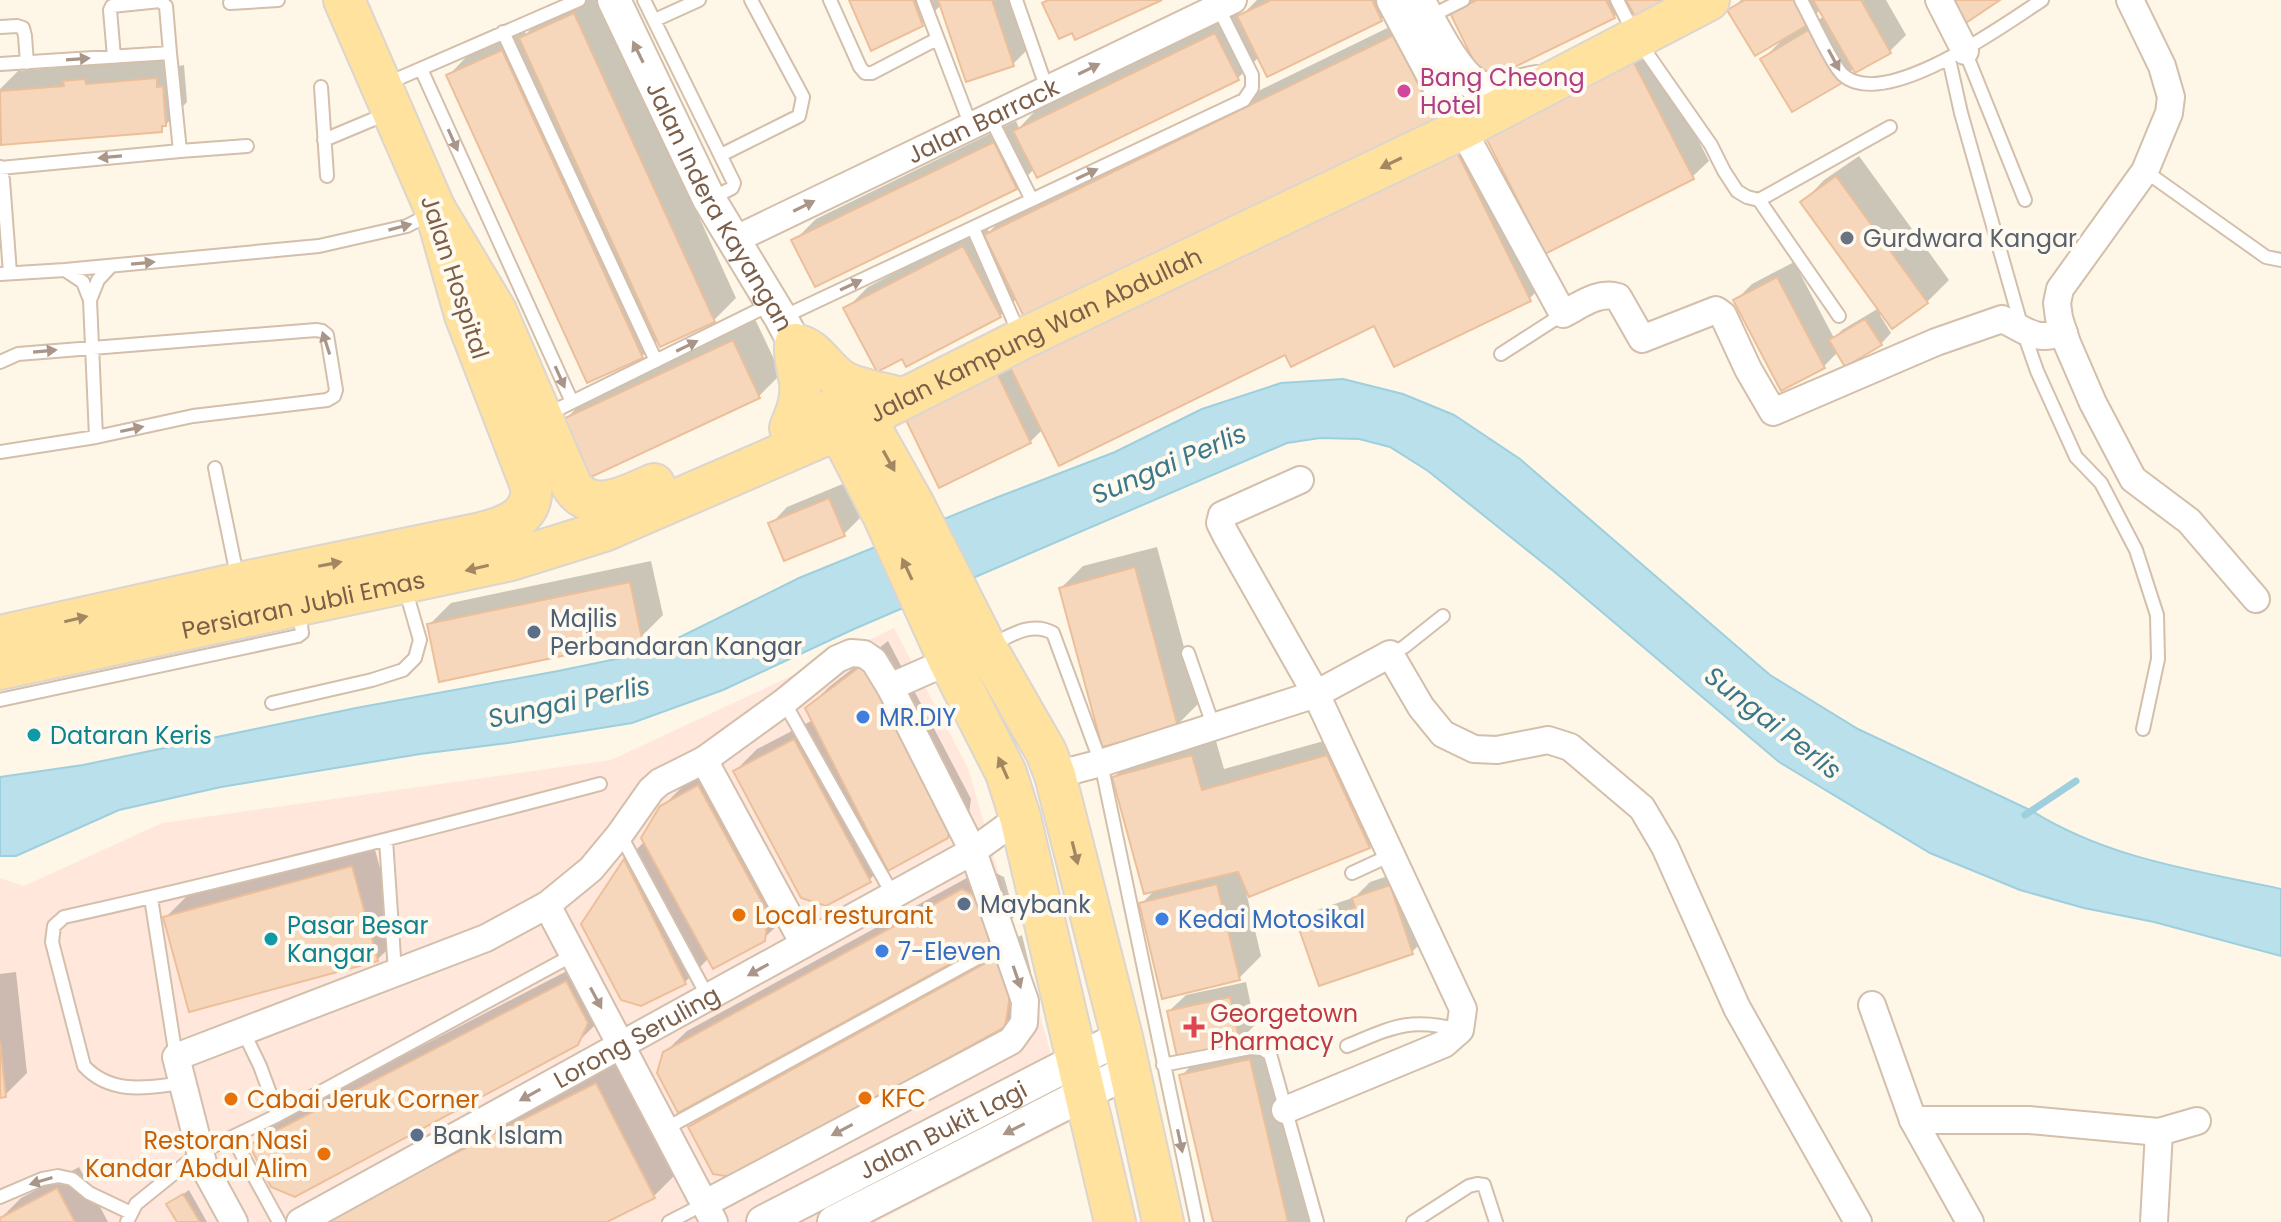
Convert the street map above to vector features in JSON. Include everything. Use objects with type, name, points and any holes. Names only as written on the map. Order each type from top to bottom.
[{"type":"main road","name":"Jalan Kampung Wan Abdullah","points":[[612,527],[781,442],[906,399],[1022,339],[1462,129],[1709,0]]},
{"type":"main road","name":"Jalan Hospital","points":[[351,2],[387,98],[435,209],[465,315],[553,489]]},
{"type":"main road","points":[[435,209],[556,410],[553,489],[561,522],[548,549]]},
{"type":"main road","points":[[553,489],[576,492],[597,501],[616,500],[781,442],[799,405],[801,387],[782,322]]},
{"type":"main road","points":[[782,322],[827,369],[850,384],[906,399]]},
{"type":"main road","points":[[845,420],[948,614],[987,649],[1046,752],[1141,1052],[1143,1123],[1163,1222]]},
{"type":"main road","points":[[781,442],[800,458],[827,465],[889,505]]},
{"type":"main road","points":[[553,489],[596,522],[612,527]]},
{"type":"main road","name":"Persiaran Jubli Emas","points":[[0,669],[298,607],[509,524],[520,517],[532,496],[553,489]]},
{"type":"main road","name":"Persiaran Jubli Emas","points":[[0,636],[239,583],[511,560],[612,527]]},
{"type":"main road","points":[[948,614],[949,661],[1006,773],[1020,817],[1115,1222]]},
{"type":"street","points":[[1393,0],[1563,314],[1598,296],[1608,294],[1618,297],[1642,339],[1716,310],[1723,315],[1748,369],[1773,412],[1936,342],[2002,319],[2035,337],[2064,333]]},
{"type":"street","points":[[1939,0],[1952,57]]},
{"type":"street","points":[[2130,0],[2162,66],[2171,97],[2169,113],[2145,171],[2060,289],[2057,303],[2064,333],[2093,403],[2133,479],[2189,521],[2256,599]]},
{"type":"street","name":"Jalan Indera Kayangan","points":[[625,1],[709,199],[845,420]]},
{"type":"street","name":"Jalan Barrack","points":[[734,240],[1225,4]]},
{"type":"street","points":[[1430,6],[1452,59],[1480,87],[1499,89],[1563,76]]},
{"type":"street","points":[[1285,1110],[1444,1044],[1460,1030],[1463,1009],[1316,694],[1220,523],[1222,515],[1300,480]]},
{"type":"street","points":[[234,1222],[210,1180],[199,1153],[176,1057],[486,938],[547,905],[591,869],[660,782],[704,760],[837,659],[851,653],[864,654],[874,661],[973,851],[1025,1001],[1024,1023],[1011,1041],[709,1213],[547,905]]},
{"type":"street","points":[[1055,775],[1316,694],[1390,654],[1429,719],[1450,739],[1474,749],[1497,750],[1548,740],[1570,747],[1642,808],[1665,847],[1737,1008],[1858,1222]]},
{"type":"street","points":[[890,687],[949,661]]},
{"type":"street","points":[[704,760],[804,944]]},
{"type":"street","name":"Lorong Seruling","points":[[300,1222],[973,851],[1020,817]]},
{"type":"street","points":[[1872,1005],[1913,1120],[1970,1222]]},
{"type":"street","name":"Jalan Bukit Lagi","points":[[763,1222],[826,1190],[1141,1052]]},
{"type":"street","name":"Jalan Bukit Lagi","points":[[838,1221],[1080,1077]]},
{"type":"street","points":[[1913,1120],[2029,1120],[2159,1132],[2197,1121]]},
{"type":"street","points":[[2154,1222],[2159,1132]]},
{"type":"street","points":[[826,1190],[838,1221]]},
{"type":"lane","points":[[230,3],[278,0]]},
{"type":"lane","points":[[324,140],[387,98],[421,69],[579,0]]},
{"type":"lane","points":[[655,20],[699,0]]},
{"type":"lane","points":[[721,155],[799,116],[802,108],[803,97],[751,0]]},
{"type":"lane","points":[[830,0],[865,73],[872,73],[937,39]]},
{"type":"lane","points":[[923,0],[937,39],[981,121],[1032,200]]},
{"type":"lane","points":[[1016,0],[1047,89]]},
{"type":"lane","points":[[1430,6],[1463,0]]},
{"type":"lane","points":[[1617,0],[1637,39],[1711,145],[1737,191],[1759,200],[1839,316]]},
{"type":"lane","points":[[1801,0],[1841,73],[1852,81],[1874,85],[1952,57],[2042,0]]},
{"type":"lane","points":[[114,57],[112,6],[160,1],[166,6],[180,151]]},
{"type":"lane","points":[[625,1],[655,20],[734,183],[732,188],[709,199]]},
{"type":"lane","points":[[421,69],[556,410],[656,361],[782,322],[1244,100],[1252,88],[1252,75],[1225,4]]},
{"type":"lane","points":[[0,27],[23,28],[27,63]]},
{"type":"lane","points":[[503,32],[656,361]]},
{"type":"lane","points":[[0,64],[170,53]]},
{"type":"lane","points":[[1952,57],[2025,200]]},
{"type":"lane","points":[[1952,57],[1961,113],[2037,371],[2076,457],[2101,483],[2136,550],[2157,615],[2158,659],[2143,729]]},
{"type":"lane","points":[[321,87],[327,176]]},
{"type":"lane","points":[[1759,200],[1890,127]]},
{"type":"lane","points":[[247,146],[0,167],[5,273],[319,246],[407,226],[435,209]]},
{"type":"lane","points":[[2145,171],[2266,257],[2281,260]]},
{"type":"lane","points":[[973,228],[1022,339]]},
{"type":"lane","points":[[90,300],[98,280],[111,265]]},
{"type":"lane","points":[[65,270],[83,282],[90,300],[96,437]]},
{"type":"lane","points":[[1501,354],[1563,314]]},
{"type":"lane","points":[[0,362],[18,354],[322,331],[327,335],[336,390],[334,396],[327,400],[193,416],[96,437],[0,452]]},
{"type":"lane","points":[[215,468],[239,583]]},
{"type":"lane","points":[[272,703],[372,680],[403,670],[415,658],[420,640],[399,568]]},
{"type":"lane","points":[[0,700],[298,636],[303,628],[298,607]]},
{"type":"lane","points":[[1390,654],[1404,647],[1443,616]]},
{"type":"lane","points":[[987,649],[1030,628],[1046,629],[1053,633],[1101,763],[1141,1052],[1197,1222]]},
{"type":"lane","points":[[1188,653],[1213,725]]},
{"type":"lane","points":[[784,702],[893,895]]},
{"type":"lane","points":[[183,1083],[141,1089],[110,1084],[96,1078],[84,1066],[52,942],[54,926],[64,917],[386,840],[600,784]]},
{"type":"lane","points":[[620,834],[708,997]]},
{"type":"lane","points":[[386,840],[395,972]]},
{"type":"lane","points":[[1352,873],[1391,855]]},
{"type":"lane","points":[[151,898],[176,1057]]},
{"type":"lane","points":[[665,1129],[1005,943]]},
{"type":"lane","points":[[0,1197],[42,1179],[58,1176],[72,1179],[129,1218],[136,1204],[199,1153],[278,1115],[573,955]]},
{"type":"lane","points":[[1347,1046],[1393,1028],[1417,1023],[1460,1030]]},
{"type":"lane","points":[[243,1031],[278,1115]]},
{"type":"lane","points":[[1141,1052],[1250,1048],[1262,1049],[1270,1054],[1317,1222]]},
{"type":"lane","points":[[233,1138],[279,1222]]},
{"type":"lane","points":[[1413,1222],[1477,1184],[1484,1185],[1496,1222]]},
{"type":"lane","points":[[669,1222],[709,1213]]},
{"type":"shaded area","points":[[894,628],[968,768],[1071,1122],[876,1222],[0,1222],[0,878],[24,886],[162,823],[611,760]]},
{"type":"water","name":"Sungai Perlis","points":[[1343,379],[1403,394],[1454,415],[1520,459],[1770,675],[1858,729],[2091,841],[2184,869],[2281,889],[2281,956],[2020,890],[1930,853],[1779,762],[1557,574],[1428,471],[1390,447],[1359,439],[1320,438],[1287,443],[854,629],[723,690],[632,723],[221,787],[119,810],[16,856],[0,856],[0,777],[83,765],[356,708],[650,652],[799,578],[1115,452],[1202,409],[1281,383]]},
{"type":"building","points":[[849,0],[913,0],[923,26],[871,51]]},
{"type":"building","points":[[938,0],[992,0],[1014,66],[966,82]]},
{"type":"building","points":[[1048,0],[1162,0],[1075,40],[1072,33],[1059,39],[1042,3]]},
{"type":"building","points":[[1271,0],[1372,0],[1382,21],[1267,77],[1237,16]]},
{"type":"building","points":[[1477,0],[1606,0],[1615,18],[1484,82],[1450,13]]},
{"type":"building","points":[[1626,0],[1674,0],[1637,20]]},
{"type":"building","points":[[1745,0],[1794,0],[1809,24],[1755,56],[1727,10]]},
{"type":"building","points":[[1813,0],[1861,0],[1891,53],[1855,73]]},
{"type":"building","points":[[1946,0],[2000,0],[1957,29]]},
{"type":"building","points":[[574,13],[715,322],[660,347],[519,38]]},
{"type":"building","points":[[1810,29],[1842,83],[1792,112],[1760,59]]},
{"type":"building","points":[[1215,33],[1239,80],[1037,178],[1013,131]]},
{"type":"building","points":[[1394,35],[1436,120],[1026,321],[984,235]]},
{"type":"building","points":[[502,50],[643,358],[587,383],[446,75]]},
{"type":"building","points":[[1632,59],[1694,179],[1545,254],[1484,134]]},
{"type":"building","points":[[157,78],[157,87],[163,86],[166,126],[162,126],[162,132],[1,145],[0,91],[64,86],[63,81],[85,79],[86,84]]},
{"type":"building","points":[[994,142],[1017,189],[815,287],[791,240]]},
{"type":"building","points":[[1452,142],[1531,301],[1394,367],[1374,326],[1291,367],[1285,355],[1059,466],[1006,359]]},
{"type":"building","points":[[1836,176],[1928,303],[1892,329],[1800,202]]},
{"type":"building","points":[[963,246],[1001,317],[906,367],[902,359],[877,372],[843,308]]},
{"type":"building","points":[[1777,277],[1825,368],[1781,391],[1733,300]]},
{"type":"building","points":[[1865,319],[1882,345],[1845,367],[1829,340]]},
{"type":"building","points":[[733,340],[760,398],[589,478],[561,420]]},
{"type":"building","points":[[996,371],[1031,443],[939,488],[904,416]]},
{"type":"building","points":[[829,498],[845,536],[784,561],[768,523]]},
{"type":"building","points":[[1135,567],[1178,727],[1102,747],[1059,588]]},
{"type":"building","name":"Majlis Perbandaran Kangar","points":[[630,582],[642,639],[439,682],[427,624]]},
{"type":"building","points":[[866,662],[950,821],[948,838],[888,871],[805,708]]},
{"type":"building","points":[[794,739],[871,882],[826,906],[801,898],[733,771]]},
{"type":"building","points":[[1192,755],[1202,790],[1327,755],[1370,848],[1249,897],[1238,872],[1144,894],[1112,777]]},
{"type":"building","points":[[698,785],[768,913],[765,941],[713,969],[641,838],[660,806]]},
{"type":"building","points":[[624,859],[686,984],[641,1006],[621,1000],[581,924]]},
{"type":"building","name":"Pasar Besar Kangar","points":[[352,866],[378,961],[189,1012],[163,917]]},
{"type":"building","points":[[1217,884],[1240,980],[1162,999],[1139,903]]},
{"type":"building","points":[[1390,885],[1413,954],[1319,986],[1298,926],[1355,907],[1352,898]]},
{"type":"building","points":[[962,889],[982,899],[994,940],[678,1113],[657,1073],[663,1052]]},
{"type":"building","points":[[1000,955],[1010,995],[1005,1027],[732,1177],[713,1174],[688,1127]]},
{"type":"building","points":[[566,981],[588,1023],[578,1045],[295,1197],[271,1187],[249,1145]]},
{"type":"building","points":[[1230,997],[1240,1043],[1177,1057],[1167,1011]]},
{"type":"building","points":[[0,1041],[6,1097],[0,1098]]},
{"type":"building","points":[[1250,1059],[1288,1222],[1213,1222],[1179,1075]]},
{"type":"building","points":[[596,1083],[655,1198],[607,1222],[327,1222],[325,1218]]},
{"type":"building","points":[[57,1188],[75,1222],[0,1222],[0,1218]]},
{"type":"building","points":[[183,1194],[200,1222],[177,1222],[166,1204]]},
{"type":"waterway","points":[[2025,815],[2076,781]]},
{"type":"place","name":"Bang Cheong Hotel","points":[[1404,91]]},
{"type":"place","name":"Gurdwara Kangar","points":[[1847,238]]},
{"type":"place","name":"Majlis Perbandaran Kangar","points":[[534,632]]},
{"type":"place","name":"MR.DIY","points":[[863,717]]},
{"type":"place","name":"Dataran Keris","points":[[34,735]]},
{"type":"place","name":"Maybank","points":[[964,904]]},
{"type":"place","name":"Local resturant","points":[[739,915]]},
{"type":"place","name":"Kedai Motosikal","points":[[1162,919]]},
{"type":"place","name":"Pasar Besar Kangar","points":[[271,939]]},
{"type":"place","name":"7-Eleven","points":[[882,951]]},
{"type":"place","name":"Georgetown Pharmacy","points":[[1194,1027]]},
{"type":"place","name":"KFC","points":[[865,1098]]},
{"type":"place","name":"Cabai Jeruk Corner","points":[[231,1099]]},
{"type":"place","name":"Bank Islam","points":[[417,1135]]},
{"type":"place","name":"Restoran Nasi Kandar Abdul Alim","points":[[324,1154]]}]
